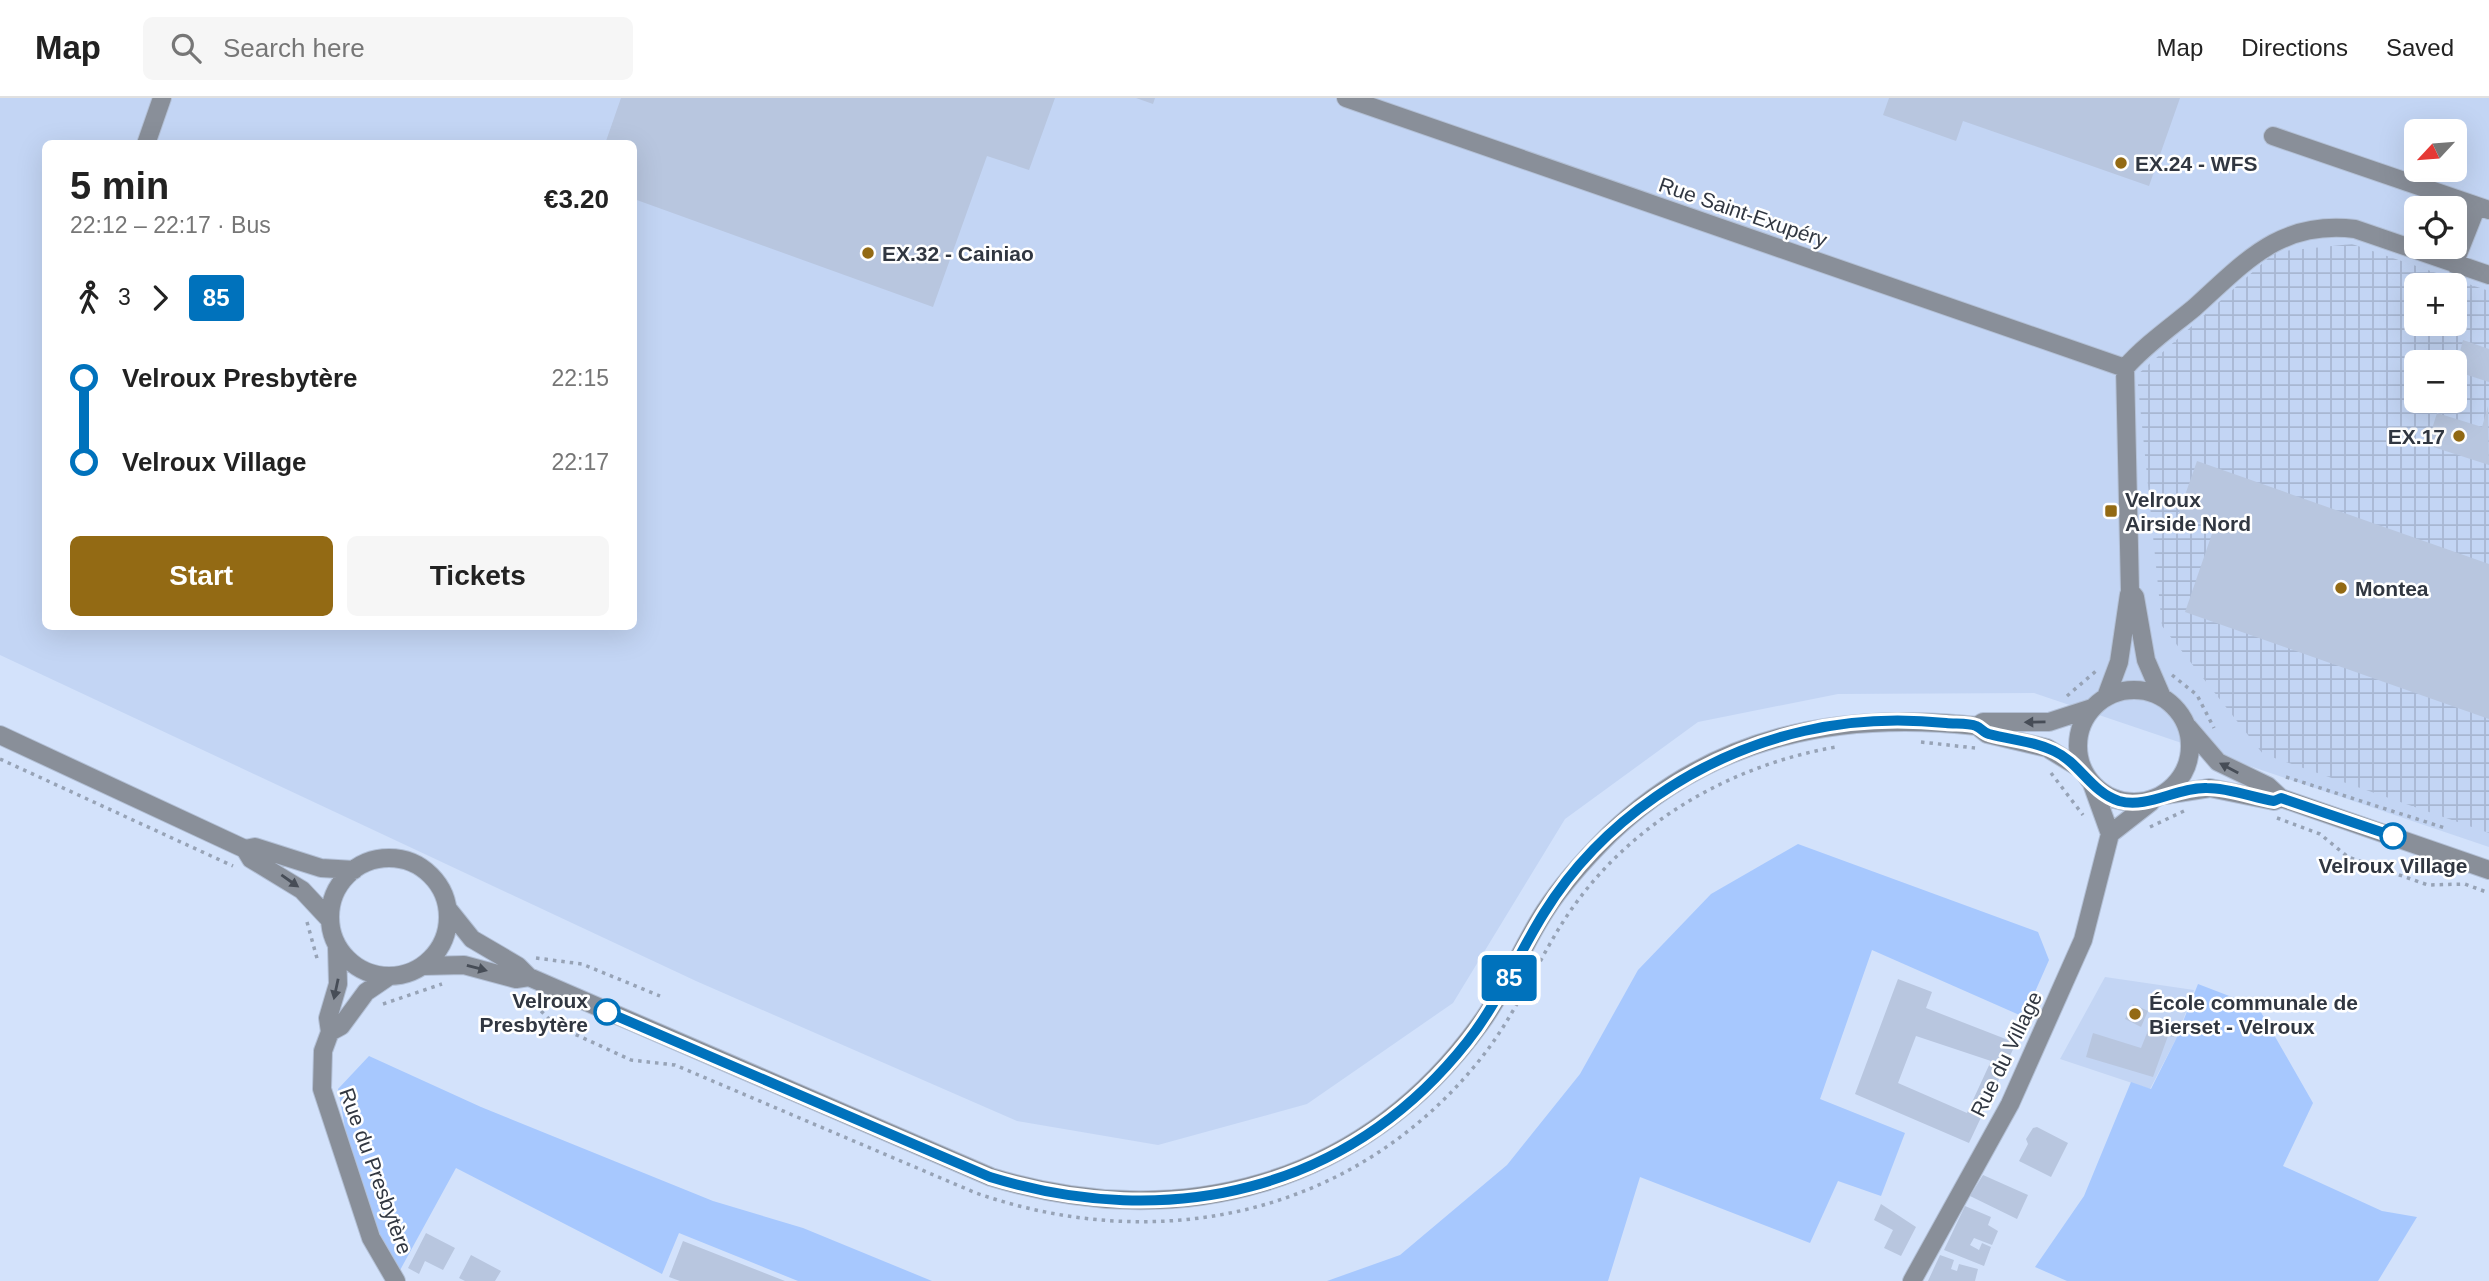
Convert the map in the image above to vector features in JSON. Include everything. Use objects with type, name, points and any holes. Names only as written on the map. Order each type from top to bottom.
[{"type":"street","points":[[147,140],[162,98]]},
{"type":"street","name":"Rue Saint-Exupéry","points":[[1346,98],[2125,368]]},
{"type":"street","points":[[2273,136],[2483,208],[2454,264]]},
{"type":"street","points":[[2186,725],[2190,741],[2184,773],[2158,798],[2110,835],[2087,777],[2078,740],[2082,723],[2099,703],[2119,662],[2130,591],[2125,368],[2258,251],[2294,233],[2334,227],[2355,229],[2489,275]]},
{"type":"street","points":[[2130,591],[2134,597],[2146,660],[2162,698]]},
{"type":"street","points":[[1977,726],[1983,722],[2049,722],[2122,691],[2139,690],[2162,698],[2180,714],[2186,725],[2218,762],[2268,786],[2281,798],[2489,870]]},
{"type":"street","points":[[330,920],[334,894],[354,870],[378,859],[397,858],[415,864],[431,875],[442,891],[448,909],[472,939],[518,966],[529,977],[990,1177],[1084,1199],[1125,1202],[1195,1198],[1248,1188],[1311,1165],[1362,1137],[1409,1102],[1448,1065],[1482,1022],[1545,911],[1575,871],[1612,832],[1674,785],[1749,747],[1813,729],[1898,720],[1977,726],[1987,734],[2047,748],[2121,801],[2138,803],[2177,791],[2210,788],[2274,801],[2281,798]]},
{"type":"street","points":[[0,735],[245,849],[251,859],[310,896],[330,920],[337,945],[358,968],[388,977],[400,976],[422,967],[464,965],[516,979],[529,977]]},
{"type":"street","name":"Rue du Village","points":[[1912,1281],[2010,1104],[2064,988],[2083,940],[2110,835]]},
{"type":"street","points":[[245,849],[255,847],[321,868],[354,870]]},
{"type":"street","points":[[422,967],[443,942],[448,909]]},
{"type":"street","name":"Rue du Presbytère","points":[[337,945],[339,973],[328,1018],[330,1032],[321,1068],[325,1108],[371,1238],[396,1281]]},
{"type":"street","points":[[330,1032],[341,1026],[366,992],[388,977]]},
{"type":"path","points":[[2062,699],[2089,678],[2101,664]]},
{"type":"path","points":[[2165,667],[2197,695],[2216,734]]},
{"type":"path","points":[[1912,742],[1980,748]]},
{"type":"path","points":[[518,996],[537,1007],[555,1025],[631,1060],[676,1065],[1012,1206],[1105,1223],[1171,1223],[1224,1215],[1288,1197],[1349,1169],[1428,1114],[1458,1085],[1497,1037],[1555,935],[1589,887],[1612,861],[1659,820],[1741,773],[1779,760],[1844,745]]},
{"type":"path","points":[[0,759],[244,871]]},
{"type":"path","points":[[2048,770],[2076,805],[2087,825]]},
{"type":"path","points":[[2285,777],[2445,828]]},
{"type":"path","points":[[2144,829],[2192,808]]},
{"type":"path","points":[[2276,818],[2320,834],[2348,857],[2428,885],[2465,884],[2489,892]]},
{"type":"path","points":[[302,912],[320,968]]},
{"type":"path","points":[[533,957],[545,962],[582,964],[660,996]]},
{"type":"path","points":[[379,1006],[446,983]]},
{"type":"shaded area","points":[[0,98],[2489,98],[2489,847],[2034,693],[1838,694],[1698,722],[1565,819],[1453,1003],[1307,1104],[1158,1145],[1017,1121],[696,981],[0,655]]},
{"type":"shaded area","points":[[2352,244],[2437,273],[2404,273],[2404,336],[2467,336],[2467,283],[2489,291],[2489,833],[2263,754],[2162,626],[2137,375],[2275,252]]},
{"type":"shaded area","points":[[1798,844],[2038,932],[2049,960],[2024,1017],[1872,950],[1820,1099],[1905,1133],[1881,1196],[1838,1181],[1810,1243],[1640,1177],[1608,1281],[1327,1281],[1400,1255],[1507,1165],[1580,1074],[1638,970],[1711,894]]},
{"type":"shaded area","name":"École communale de Bierset - Velroux","points":[[2105,977],[2194,990],[2176,1039],[2150,1089],[2060,1059]]},
{"type":"shaded area","points":[[2198,984],[2258,1007],[2313,1103],[2283,1166],[2382,1211],[2417,1217],[2378,1281],[2067,1281],[2035,1267],[2084,1196],[2131,1082],[2151,1089],[2176,1039]]},
{"type":"shaded area","points":[[369,1056],[481,1107],[713,1201],[803,1228],[932,1281],[798,1281],[679,1233],[662,1274],[456,1168],[399,1272],[389,1261],[351,1161],[338,1089]]},
{"type":"building","name":"EX.32 - Cainiao","points":[[621,98],[1055,98],[1029,170],[987,156],[933,307],[637,200],[637,140],[606,140]]},
{"type":"building","points":[[1136,98],[1155,98],[1153,104]]},
{"type":"building","name":"EX.24 - WFS","points":[[1889,98],[2180,98],[2149,186],[1963,121],[1956,141],[1883,115]]},
{"type":"building","name":"EX.17","points":[[2463,340],[2489,349],[2489,382],[2467,375],[2467,350],[2460,350]]},
{"type":"building","name":"EX.17","points":[[2488,406],[2489,465],[2427,445],[2437,413],[2482,427]]},
{"type":"building","name":"Montea","points":[[2197,461],[2489,564],[2489,719],[2185,612],[2214,528],[2178,515]]},
{"type":"building","points":[[1898,979],[1932,992],[1926,1008],[2016,1043],[1969,1143],[1855,1094]],"holes":[[[1916,1036],[1991,1061],[1967,1113],[1898,1083]]]},
{"type":"building","points":[[2133,1004],[2148,1011],[2141,1027],[2125,1019]]},
{"type":"building","points":[[2151,1023],[2175,1029],[2174,1037],[2168,1036],[2153,1077],[2086,1057],[2093,1033],[2141,1048]]},
{"type":"building","points":[[2037,1127],[2068,1143],[2051,1177],[2019,1161],[2028,1144],[2026,1139],[2033,1128]]},
{"type":"building","points":[[1983,1175],[2028,1195],[2017,1219],[1970,1196]]},
{"type":"building","points":[[1881,1204],[1916,1227],[1901,1256],[1884,1248],[1893,1230],[1874,1220]]},
{"type":"building","points":[[1965,1206],[1991,1217],[1988,1225],[1998,1231],[1992,1245],[1974,1238],[1970,1245],[1979,1250],[1982,1243],[1991,1247],[1984,1266],[1944,1250]]},
{"type":"building","points":[[426,1233],[455,1248],[443,1270],[425,1261],[419,1274],[408,1268]]},
{"type":"building","points":[[683,1241],[785,1281],[680,1281],[669,1277]]},
{"type":"building","points":[[471,1255],[501,1271],[495,1281],[465,1281],[459,1278]]},
{"type":"building","points":[[1940,1255],[1954,1260],[1951,1269],[1957,1271],[1959,1264],[1978,1269],[1975,1281],[1928,1281]]},
{"type":"bus line","name":"85","points":[[607,1012],[990,1177],[1053,1194],[1084,1199],[1159,1202],[1226,1193],[1279,1178],[1338,1151],[1387,1120],[1430,1084],[1466,1043],[1496,1001],[1545,911],[1575,871],[1612,832],[1654,798],[1699,770],[1775,738],[1866,721],[1931,721],[1977,726],[1987,734],[2004,736],[2056,751],[2083,771],[2092,784],[2105,795],[2121,801],[2138,803],[2177,791],[2210,788],[2274,801],[2281,798],[2393,836]]},
{"type":"place","name":"EX.24 - WFS","points":[[2121,163]]},
{"type":"place","name":"EX.32 - Cainiao","points":[[868,253]]},
{"type":"place","name":"EX.17","points":[[2459,436]]},
{"type":"place","name":"Velroux Airside Nord","points":[[2111,511]]},
{"type":"place","name":"Montea","points":[[2341,588]]},
{"type":"place","name":"Velroux Village","points":[[2393,836]]},
{"type":"place","name":"Velroux Presbytère","points":[[607,1012]]},
{"type":"place","name":"École communale de Bierset - Velroux","points":[[2135,1014]]}]
